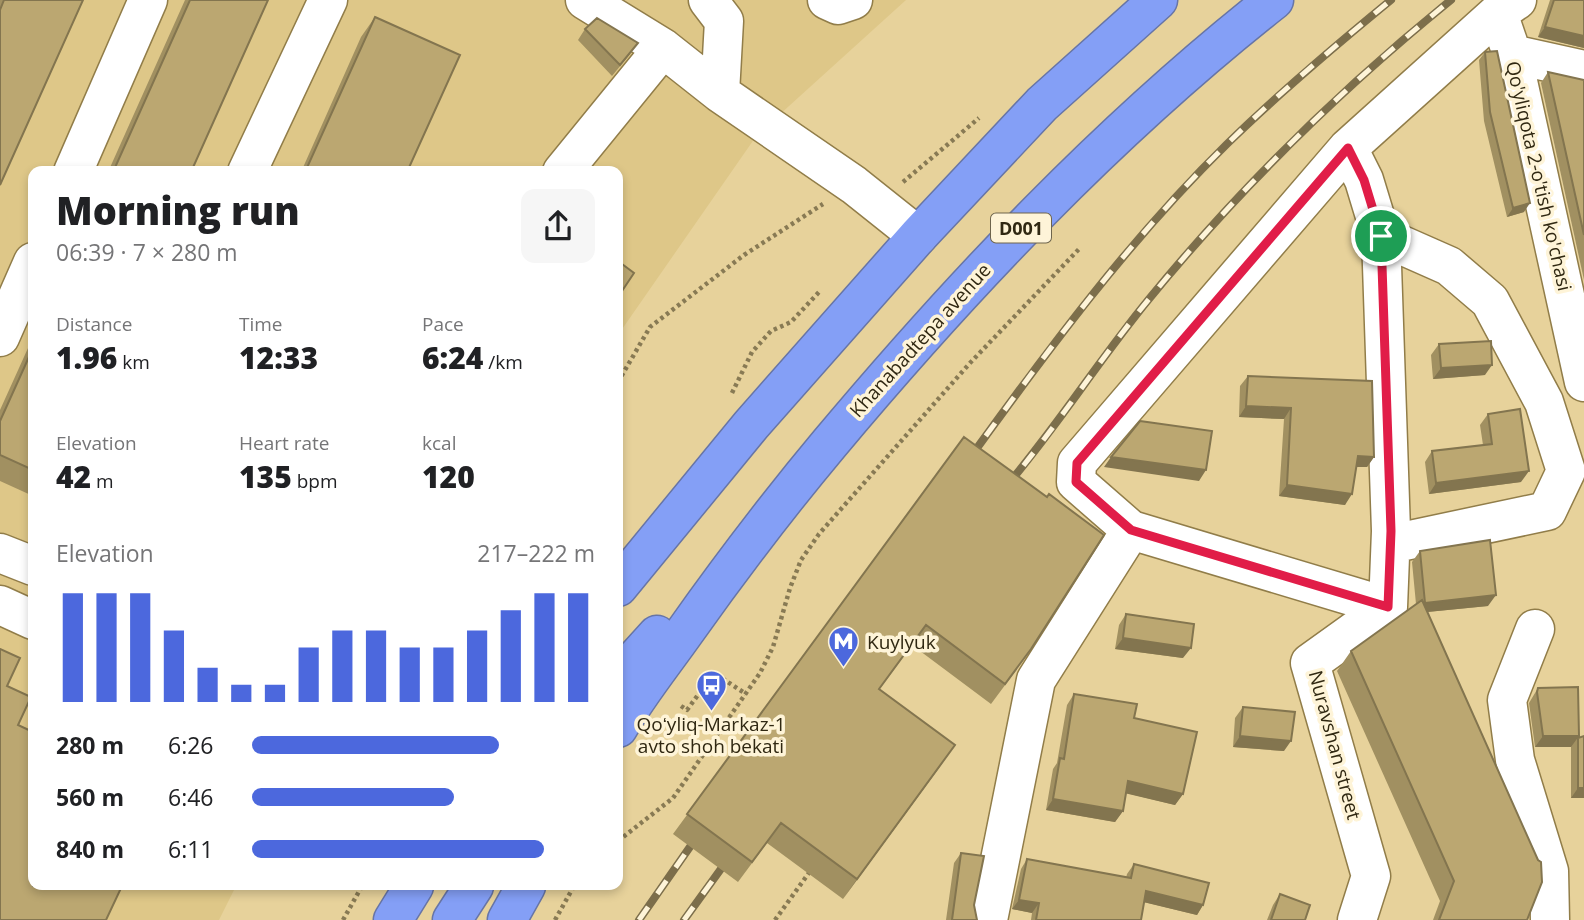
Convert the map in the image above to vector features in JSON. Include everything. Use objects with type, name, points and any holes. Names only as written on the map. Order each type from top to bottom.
[{"type":"highway","points":[[623,581],[751,425],[918,236],[1042,104],[1158,0]]},
{"type":"highway","name":"Khanabadtepa avenue","points":[[623,721],[725,575],[796,484],[934,322],[1012,237],[1109,142],[1274,0]]},
{"type":"highway","points":[[623,673],[796,484]]},
{"type":"highway","points":[[393,920],[412,890]]},
{"type":"highway","points":[[452,920],[471,890]]},
{"type":"highway","points":[[507,920],[524,890]]},
{"type":"street","points":[[76,166],[148,0]]},
{"type":"street","points":[[250,166],[328,0]]},
{"type":"street","points":[[585,0],[663,48],[720,93],[854,185],[918,236]]},
{"type":"street","points":[[708,0],[724,21],[720,93]]},
{"type":"street","points":[[827,0],[838,5],[853,0]]},
{"type":"street","points":[[1348,148],[1364,180],[1381,236],[1391,544],[1388,607],[1131,530],[1076,482],[1077,463],[1348,148],[1508,7]]},
{"type":"street","name":"Qo'yliqota 2-o'tish ko'chasi","points":[[1508,7],[1512,54],[1584,382]]},
{"type":"street","points":[[567,166],[663,48]]},
{"type":"street","points":[[1512,54],[1584,71]]},
{"type":"street","points":[[1381,236],[1449,266],[1490,301],[1544,402],[1566,471],[1547,511],[1391,544]]},
{"type":"street","points":[[0,337],[28,273]]},
{"type":"street","points":[[988,920],[1036,680],[1131,530]]},
{"type":"street","points":[[0,553],[28,564]]},
{"type":"street","points":[[0,605],[28,618]]},
{"type":"street","name":"Nuravshan street","points":[[1357,920],[1371,876],[1310,663],[1388,607]]},
{"type":"street","points":[[1535,629],[1507,699],[1515,760],[1549,871],[1550,920]]},
{"type":"path","points":[[623,373],[650,327],[744,255],[854,185]]},
{"type":"path","points":[[623,837],[673,798],[766,663],[789,588],[801,560],[818,534],[970,363],[1080,248]]},
{"type":"path","points":[[681,706],[688,709],[714,673],[746,694]]},
{"type":"path","points":[[775,920],[816,864]]},
{"type":"path","points":[[343,920],[360,890]]},
{"type":"path","points":[[555,920],[572,890]]},
{"type":"shaded area","points":[[0,0],[906,0],[757,135],[623,328],[623,166],[28,166],[28,890],[234,890],[219,920],[0,920]]},
{"type":"building","points":[[4,0],[83,0],[0,185],[0,10]]},
{"type":"building","points":[[190,0],[268,0],[194,166],[116,166]]},
{"type":"building","points":[[1554,0],[1584,0],[1584,36],[1545,27]]},
{"type":"building","points":[[375,17],[460,55],[410,166],[308,166]]},
{"type":"building","points":[[597,18],[638,43],[620,65],[585,29]]},
{"type":"building","points":[[1497,51],[1530,203],[1513,208],[1490,112],[1485,52]]},
{"type":"building","points":[[1548,72],[1584,80],[1584,235]]},
{"type":"building","points":[[623,265],[634,273],[623,290]]},
{"type":"building","points":[[1491,341],[1492,365],[1441,368],[1439,344]]},
{"type":"building","points":[[28,359],[28,468],[0,455],[0,421]]},
{"type":"building","points":[[1248,376],[1372,381],[1374,457],[1358,456],[1352,494],[1287,485],[1291,408],[1246,406]]},
{"type":"building","points":[[1520,409],[1529,471],[1436,483],[1432,451],[1492,444],[1488,414]]},
{"type":"building","points":[[1140,421],[1212,431],[1206,470],[1111,457]]},
{"type":"building","points":[[964,437],[1104,535],[1031,649],[1005,684],[926,625],[879,689],[955,745],[857,879],[781,823],[752,862],[687,814]]},
{"type":"building","points":[[1490,540],[1496,595],[1425,603],[1420,551]]},
{"type":"building","points":[[1422,600],[1541,862],[1542,882],[1527,920],[1439,920],[1454,881],[1351,651]]},
{"type":"building","points":[[1126,614],[1194,624],[1191,648],[1123,638]]},
{"type":"building","points":[[0,649],[20,658],[7,686],[28,696],[28,703],[18,725],[28,730],[28,890],[120,890],[106,920],[0,920]]},
{"type":"building","points":[[1578,687],[1579,736],[1543,736],[1538,688]]},
{"type":"building","points":[[1074,694],[1137,704],[1134,718],[1197,732],[1183,794],[1128,781],[1123,811],[1053,799],[1060,758],[1064,759]]},
{"type":"building","points":[[1243,707],[1295,712],[1291,741],[1240,736]]},
{"type":"building","points":[[1584,736],[1584,788],[1578,788],[1578,738]]},
{"type":"building","points":[[961,853],[984,856],[974,905],[977,920],[952,920]]},
{"type":"building","points":[[1027,859],[1131,878],[1134,864],[1209,883],[1203,905],[1146,891],[1141,920],[1036,920],[1039,903],[1019,900]]},
{"type":"building","points":[[1280,894],[1310,905],[1305,920],[1271,920]]},
{"type":"railway","points":[[967,462],[1090,297],[1156,219],[1267,106],[1391,0]]},
{"type":"railway","points":[[1003,490],[1183,258],[1255,180],[1330,105],[1451,0]]},
{"type":"railway","points":[[639,920],[701,831]]},
{"type":"railway","points":[[684,920],[731,855]]},
{"type":"place","name":"Kuylyuk","points":[[844,669]]},
{"type":"place","name":"Qoʻyliq-Markaz-1 avto shoh bekati","points":[[711,712]]},
{"type":"route","points":[[1348,148],[1364,180],[1381,236],[1391,531],[1388,607],[1131,530],[1076,482],[1077,463],[1348,148]]}]
